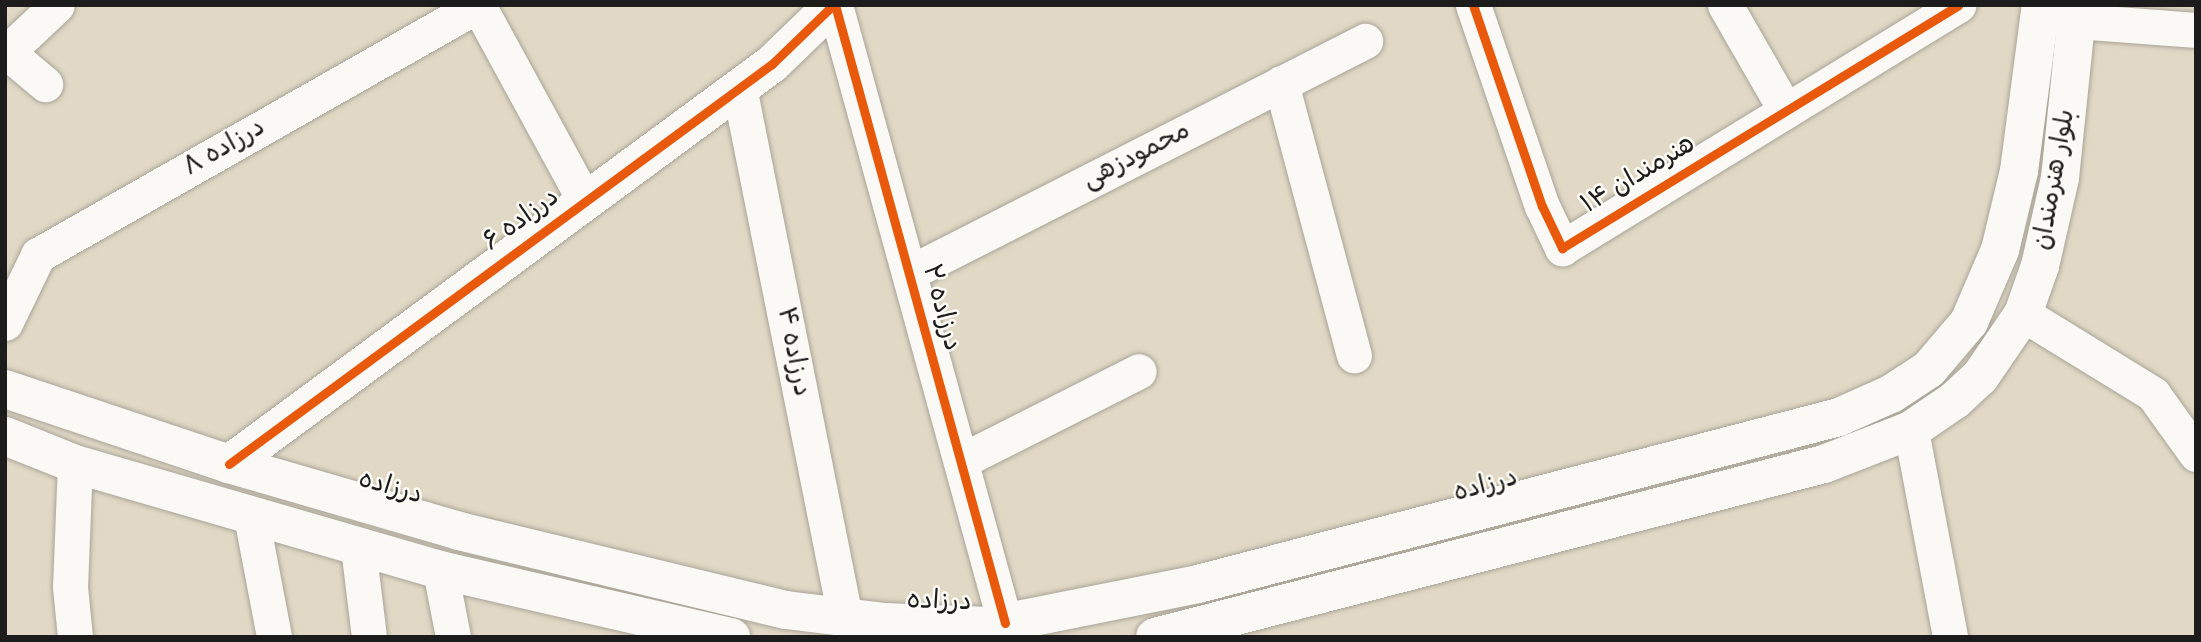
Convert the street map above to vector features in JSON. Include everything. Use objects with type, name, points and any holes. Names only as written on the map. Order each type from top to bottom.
[{"type":"main road","name":"درزاده ۶","points":[[229,464],[772,64],[834,5]]},
{"type":"main road","name":"بلوار هنرمندان","points":[[1969,322],[2000,250],[2019,171],[2041,5]]},
{"type":"main road","name":"بلوار هنرمندان","points":[[2003,347],[2024,314],[2040,266],[2060,178],[2078,13]]},
{"type":"main road","points":[[1155,637],[1824,464],[1911,430],[1955,400],[1979,377],[2003,347],[1969,322]]},
{"type":"main road","name":"درزاده","points":[[5,389],[229,464],[459,531],[786,610],[845,617],[988,626],[1198,584],[1839,417],[1891,394],[1929,369],[1969,322]]},
{"type":"main road","points":[[5,436],[75,464],[440,570],[730,637]]},
{"type":"main road","points":[[164,490],[176,447]]},
{"type":"street","points":[[45,84],[6,53],[57,5]]},
{"type":"street","points":[[478,5],[585,201]]},
{"type":"street","name":"درزاده ۸","points":[[5,323],[38,255],[478,5]]},
{"type":"street","name":"درزاده ۲","points":[[834,5],[1005,622]]},
{"type":"street","name":"هنرمندان ۱۴","points":[[1473,5],[1542,206],[1562,248],[1959,5]]},
{"type":"street","points":[[1725,5],[1786,111]]},
{"type":"street","points":[[2078,13],[2196,30]]},
{"type":"street","name":"محمودزهی","points":[[909,274],[1365,41]]},
{"type":"street","points":[[1281,83],[1354,355]]},
{"type":"street","name":"درزاده ۴","points":[[739,87],[845,617]]},
{"type":"street","points":[[2024,314],[2153,394],[2196,454]]},
{"type":"street","points":[[961,461],[1139,371]]},
{"type":"street","points":[[1911,430],[1950,637]]},
{"type":"street","points":[[75,464],[70,587],[75,637]]},
{"type":"street","points":[[251,516],[274,637]]},
{"type":"street","points":[[358,547],[369,637]]},
{"type":"street","points":[[440,570],[453,637]]},
{"type":"cycle path","points":[[229,464],[772,64],[833,5]]},
{"type":"cycle path","points":[[835,5],[1005,623]]},
{"type":"cycle path","points":[[1473,5],[1542,206],[1562,248],[1959,5]]}]
